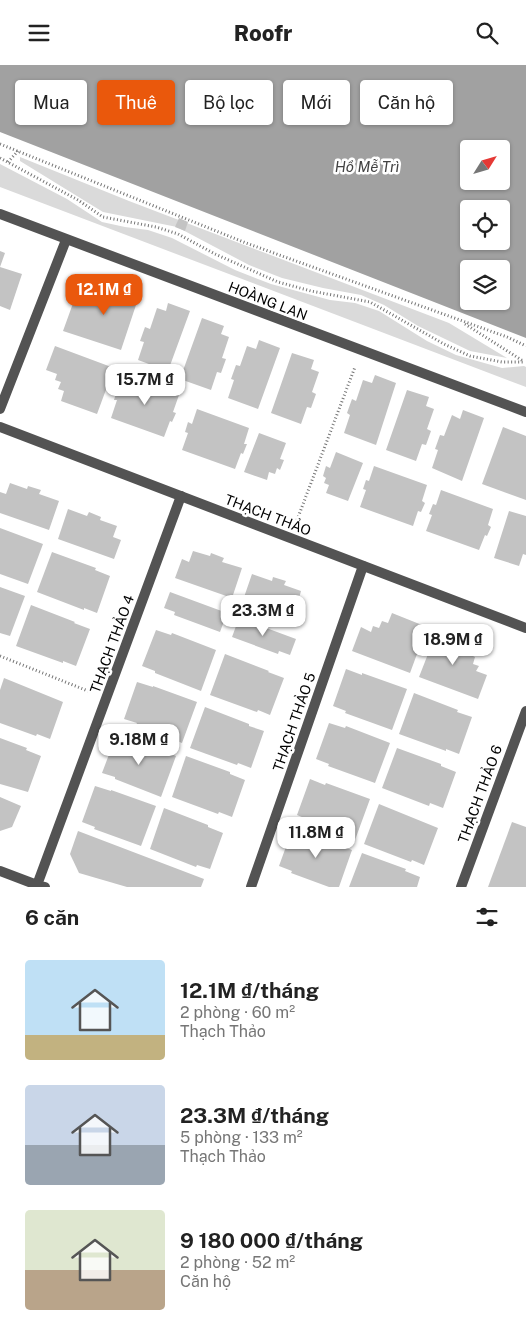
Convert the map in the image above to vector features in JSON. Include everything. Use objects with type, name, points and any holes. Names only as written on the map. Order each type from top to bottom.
[{"type":"street","name":"HOÀNG LAN","points":[[0,214],[526,412]]},
{"type":"street","points":[[0,409],[66,240]]},
{"type":"street","name":"THẠCH THẢO","points":[[0,427],[526,628]]},
{"type":"street","name":"THẠCH THẢO 4","points":[[39,886],[181,496]]},
{"type":"street","name":"THẠCH THẢO 5","points":[[250,887],[363,566]]},
{"type":"street","name":"THẠCH THẢO 6","points":[[461,887],[526,711]]},
{"type":"street","points":[[0,871],[39,886]]},
{"type":"path","points":[[0,144],[246,243],[526,346]]},
{"type":"path","points":[[8,162],[18,151]]},
{"type":"path","points":[[0,158],[78,200],[103,217],[156,227],[178,234],[215,254],[278,282],[310,291],[370,302],[444,345],[470,356],[502,362],[526,362]]},
{"type":"path","points":[[459,321],[526,362]]},
{"type":"path","points":[[297,520],[355,367]]},
{"type":"path","points":[[0,656],[88,691]]},
{"type":"shaded area","points":[[20,157],[129,201],[449,323],[507,358],[470,351],[418,326],[384,305],[361,295],[282,278],[249,265],[177,227],[103,212],[20,161]]},
{"type":"shaded area","points":[[0,164],[67,199],[102,222],[148,230],[172,238],[235,270],[271,284],[330,300],[355,303],[379,311],[427,341],[456,355],[502,368],[524,366],[526,367],[526,387],[0,187]]},
{"type":"water","name":"Hồ Mễ Trì","points":[[0,65],[526,65],[526,338],[0,132]]},
{"type":"building","points":[[179,218],[188,222],[185,231],[175,227]]},
{"type":"building","points":[[0,251],[5,253],[0,267]]},
{"type":"building","points":[[0,267],[22,274],[10,310],[0,306]]},
{"type":"building","points":[[115,281],[141,290],[121,350],[63,331],[76,295],[97,302],[101,288],[111,292]]},
{"type":"building","points":[[168,303],[190,311],[168,371],[138,360],[144,342],[140,341],[145,327],[150,329],[157,308],[166,311]]},
{"type":"building","points":[[202,318],[224,326],[221,334],[229,337],[222,358],[226,359],[221,373],[217,372],[211,390],[180,379]]},
{"type":"building","points":[[259,340],[280,348],[258,409],[228,398],[234,380],[231,379],[236,365],[240,366],[247,346],[256,349]]},
{"type":"building","points":[[55,346],[114,368],[97,414],[61,401],[64,391],[58,389],[61,382],[55,380],[57,374],[46,370]]},
{"type":"building","points":[[292,353],[314,360],[311,369],[319,372],[312,392],[316,394],[311,408],[307,407],[301,424],[271,413]]},
{"type":"building","points":[[375,375],[396,383],[376,445],[344,433],[350,415],[347,413],[352,399],[356,401],[363,380],[372,383]]},
{"type":"building","points":[[126,376],[179,395],[173,412],[176,413],[172,422],[170,421],[164,437],[111,418],[117,400],[114,400],[117,390],[121,391]]},
{"type":"building","points":[[407,390],[429,397],[426,406],[434,409],[427,429],[431,431],[426,445],[422,444],[416,461],[386,450]]},
{"type":"building","points":[[197,409],[249,428],[244,444],[247,444],[243,454],[241,453],[235,469],[182,450],[188,433],[185,432],[188,422],[192,424]]},
{"type":"building","points":[[463,410],[484,418],[462,481],[432,468],[438,450],[435,449],[440,435],[444,436],[452,415],[460,419]]},
{"type":"building","points":[[503,427],[526,436],[526,500],[482,484]]},
{"type":"building","points":[[259,433],[286,443],[280,459],[284,460],[280,470],[277,468],[275,474],[269,472],[267,480],[244,472]]},
{"type":"building","points":[[336,452],[363,463],[348,501],[326,493],[329,485],[324,483],[326,478],[323,476],[326,466],[330,468]]},
{"type":"building","points":[[374,466],[427,485],[422,501],[425,503],[421,512],[418,511],[413,526],[360,507],[366,490],[363,489],[366,480],[369,481]]},
{"type":"building","points":[[10,483],[27,489],[28,486],[41,490],[39,494],[59,501],[49,530],[0,513],[0,492],[6,494]]},
{"type":"building","points":[[441,490],[493,509],[488,525],[491,527],[487,536],[485,535],[479,550],[426,531],[432,515],[429,514],[433,504],[436,505]]},
{"type":"building","points":[[68,509],[87,516],[89,512],[101,517],[100,520],[117,526],[113,537],[121,540],[114,559],[58,539]]},
{"type":"building","points":[[509,511],[526,516],[526,555],[523,554],[519,566],[494,558]]},
{"type":"building","points":[[0,528],[43,544],[28,584],[0,574]]},
{"type":"building","points":[[193,551],[210,556],[211,553],[224,558],[222,562],[242,568],[232,598],[175,578],[182,559],[189,562]]},
{"type":"building","points":[[52,552],[96,568],[95,570],[110,576],[97,613],[37,592]]},
{"type":"building","points":[[252,574],[272,581],[273,577],[286,581],[284,585],[301,591],[298,602],[305,604],[298,623],[242,603]]},
{"type":"building","points":[[0,587],[25,596],[10,636],[0,633]]},
{"type":"building","points":[[170,592],[227,613],[220,632],[174,615],[175,612],[164,608]]},
{"type":"building","points":[[31,605],[90,629],[76,666],[16,646]]},
{"type":"building","points":[[392,613],[427,627],[410,673],[352,651],[361,627],[371,632],[373,626],[379,628],[382,621],[388,623]]},
{"type":"building","points":[[239,618],[296,639],[290,655],[279,651],[278,654],[232,637]]},
{"type":"building","points":[[156,630],[171,635],[172,633],[216,650],[201,691],[142,666]]},
{"type":"building","points":[[437,631],[473,644],[469,654],[475,657],[473,664],[479,666],[476,671],[487,675],[478,699],[419,677]]},
{"type":"building","points":[[225,654],[284,678],[270,715],[210,695]]},
{"type":"building","points":[[346,669],[407,689],[392,730],[345,713],[346,711],[333,706]]},
{"type":"building","points":[[4,678],[63,702],[50,739],[0,723],[0,690]]},
{"type":"building","points":[[137,682],[197,702],[182,743],[124,719]]},
{"type":"building","points":[[414,693],[472,717],[459,754],[399,734]]},
{"type":"building","points":[[205,707],[264,731],[251,768],[238,763],[237,765],[190,748]]},
{"type":"building","points":[[329,723],[345,728],[346,726],[390,743],[375,783],[328,766],[329,764],[316,759]]},
{"type":"building","points":[[116,736],[176,756],[161,797],[102,773]]},
{"type":"building","points":[[0,738],[27,748],[26,750],[41,756],[28,792],[0,784]]},
{"type":"building","points":[[397,748],[441,764],[441,766],[456,772],[443,808],[430,803],[429,806],[382,788]]},
{"type":"building","points":[[186,756],[230,772],[230,774],[245,780],[232,817],[219,812],[218,814],[172,797]]},
{"type":"building","points":[[310,779],[370,799],[355,840],[309,822],[309,820],[297,815]]},
{"type":"building","points":[[95,786],[156,806],[141,846],[94,829],[95,827],[82,822]]},
{"type":"building","points":[[0,797],[21,806],[12,827],[0,831]]},
{"type":"building","points":[[379,804],[438,828],[424,865],[364,844]]},
{"type":"building","points":[[164,808],[208,825],[208,827],[223,833],[210,869],[197,865],[196,867],[150,849]]},
{"type":"building","points":[[512,822],[526,827],[526,887],[488,887]]},
{"type":"building","points":[[292,830],[308,835],[308,833],[352,850],[339,887],[329,887],[291,873],[292,871],[279,866]]},
{"type":"building","points":[[78,831],[204,879],[201,887],[127,887],[79,873],[70,854]]},
{"type":"building","points":[[362,853],[406,869],[405,871],[420,877],[417,887],[349,887]]}]
